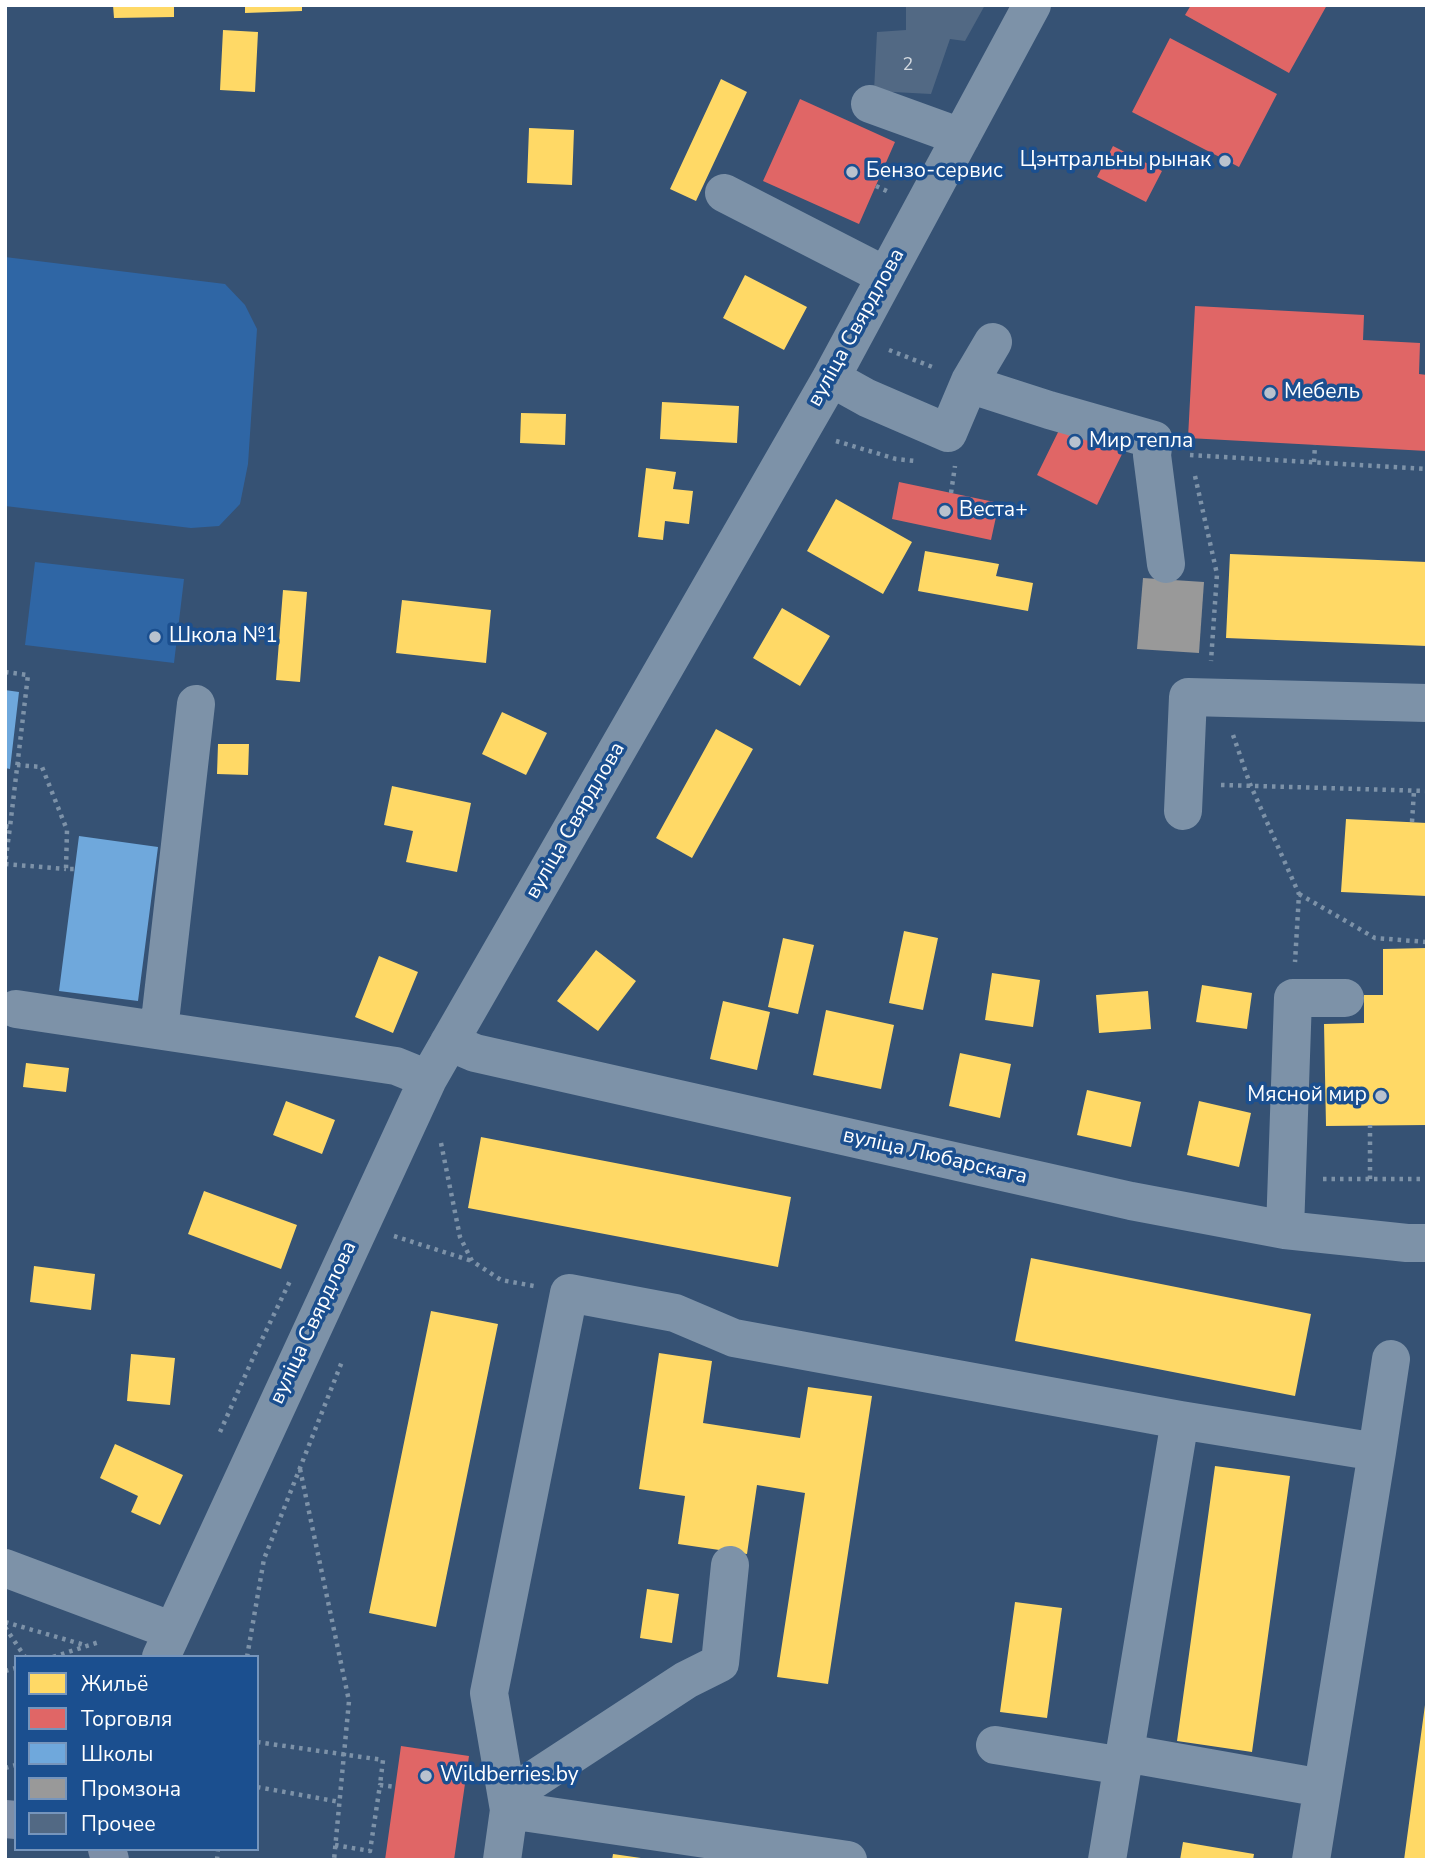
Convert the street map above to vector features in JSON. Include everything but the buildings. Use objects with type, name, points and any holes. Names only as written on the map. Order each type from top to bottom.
[{"type":"street","name":"вуліца Свярдлова","points":[[167,1644],[428,1079],[831,377],[1032,5]]},
{"type":"street","points":[[870,104],[961,138]]},
{"type":"street","points":[[724,192],[886,276]]},
{"type":"street","points":[[831,377],[867,398],[948,433],[970,382],[993,342]]},
{"type":"street","points":[[970,382],[1049,410],[1154,440],[1152,455],[1166,564]]},
{"type":"street","points":[[1196,798],[1188,697],[1427,704]]},
{"type":"street","points":[[159,1030],[196,704]]},
{"type":"street","points":[[1285,1230],[1293,998],[1345,998]]},
{"type":"street","points":[[16,1009],[396,1066],[428,1079]]},
{"type":"street","name":"вуліца Любарскага","points":[[449,1042],[475,1053],[1131,1201],[1285,1230],[1427,1243]]},
{"type":"street","points":[[502,1860],[508,1803],[489,1693],[569,1293],[676,1313],[734,1338],[1180,1420],[1377,1452]]},
{"type":"street","points":[[1311,1860],[1391,1359]]},
{"type":"street","points":[[1107,1860],[1180,1420]]},
{"type":"street","points":[[508,1803],[686,1679],[720,1663],[730,1564]]},
{"type":"street","points":[[5,1568],[135,1617],[167,1644]]},
{"type":"street","points":[[995,1745],[1322,1788]]},
{"type":"street","points":[[508,1803],[848,1860]]},
{"type":"path","points":[[876,186],[896,196]]},
{"type":"path","points":[[895,338],[888,351],[970,382]]},
{"type":"path","points":[[1154,440],[1191,455],[1427,469]]},
{"type":"path","points":[[1314,462],[1315,445]]},
{"type":"path","points":[[951,493],[956,466]]},
{"type":"path","points":[[1194,468],[1217,574],[1209,697],[1228,720],[1250,784],[1299,894],[1293,998]]},
{"type":"path","points":[[5,672],[28,675],[5,864],[75,869]]},
{"type":"path","points":[[17,765],[42,767],[67,830],[66,869]]},
{"type":"path","points":[[1196,798],[1250,784],[1427,791]]},
{"type":"path","points":[[1412,822],[1414,790]]},
{"type":"path","points":[[1299,894],[1375,938],[1427,942]]},
{"type":"path","points":[[1370,1125],[1370,1179]]},
{"type":"path","points":[[439,1132],[460,1237],[472,1261]]},
{"type":"path","points":[[1286,1179],[1427,1179]]},
{"type":"path","points":[[393,1236],[472,1261],[501,1280],[569,1293]]},
{"type":"path","points":[[215,1444],[253,1358]]},
{"type":"path","points":[[247,1655],[264,1559],[344,1358]]},
{"type":"path","points":[[300,1468],[349,1701],[334,1860]]},
{"type":"path","points":[[59,1655],[126,1633],[135,1617]]},
{"type":"path","points":[[5,1624],[88,1646]]},
{"type":"path","points":[[5,1624],[24,1655]]},
{"type":"path","points":[[259,1742],[383,1760],[370,1851],[335,1845]]},
{"type":"path","points":[[380,1785],[396,1787]]},
{"type":"path","points":[[259,1787],[340,1802]]},
{"type":"shaded area","points":[[5,257],[225,284],[245,305],[257,329],[248,464],[240,504],[219,526],[191,528],[5,506]]},
{"type":"shaded area","points":[[35,562],[184,579],[174,663],[25,645]]},
{"type":"place","name":"Цэнтральны рынак","points":[[1225,161]]},
{"type":"place","name":"Бензо-сервис","points":[[852,172]]},
{"type":"place","name":"Мебель","points":[[1270,393]]},
{"type":"place","name":"Мир тепла","points":[[1075,442]]},
{"type":"place","name":"Веста+","points":[[945,511]]},
{"type":"place","name":"Школа №1","points":[[155,637]]},
{"type":"place","name":"Мясной мир","points":[[1381,1096]]},
{"type":"place","name":"Wildberries.by","points":[[426,1776]]}]
